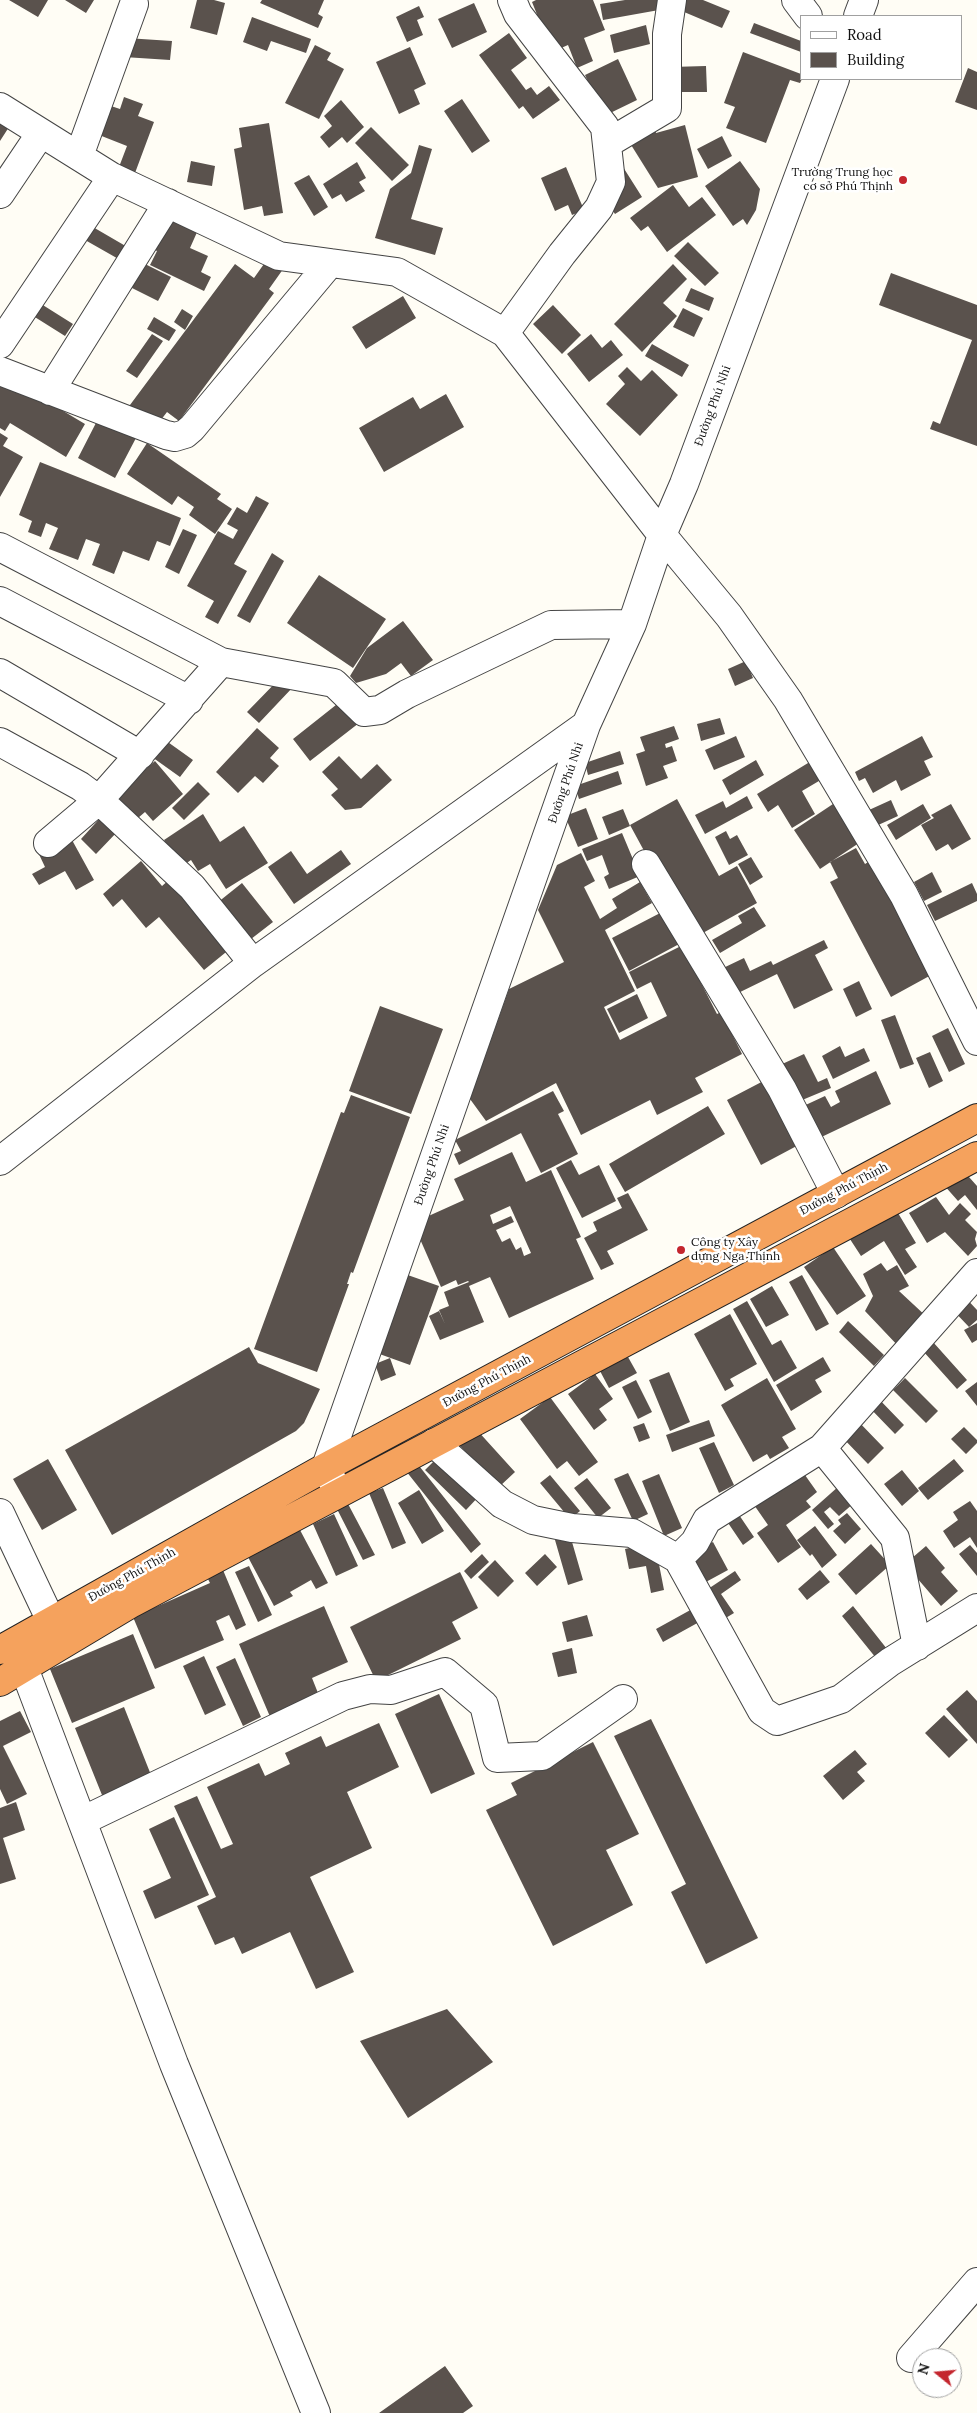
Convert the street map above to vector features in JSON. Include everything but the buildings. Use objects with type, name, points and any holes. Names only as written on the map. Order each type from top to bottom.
[{"type":"highway","name":"Đường Phú Thịnh","points":[[0,1650],[326,1468],[977,1118]]},
{"type":"highway","name":"Đường Phú Thịnh","points":[[0,1682],[132,1603],[977,1156]]},
{"type":"street","points":[[505,334],[562,254],[599,208],[611,182],[605,126],[518,14],[512,0]]},
{"type":"street","points":[[608,143],[668,108],[667,34],[672,0]]},
{"type":"street","points":[[796,0],[807,15]]},
{"type":"street","points":[[858,15],[864,0]]},
{"type":"street","points":[[79,156],[134,4]]},
{"type":"street","name":"Đường Phú Nhi","points":[[326,1468],[586,725],[632,624],[662,535],[684,484],[835,80]]},
{"type":"street","points":[[0,107],[112,177],[279,256],[397,272],[505,334],[662,535],[729,616],[788,700],[904,895],[977,1042]]},
{"type":"street","points":[[0,194],[41,133]]},
{"type":"street","points":[[0,344],[112,177]]},
{"type":"street","points":[[50,391],[168,203]]},
{"type":"street","points":[[0,371],[175,437],[184,434],[192,428],[330,263]]},
{"type":"street","points":[[0,548],[221,662],[334,683],[364,712],[380,710],[407,694],[551,625],[632,624]]},
{"type":"street","points":[[0,602],[188,700]]},
{"type":"street","points":[[48,843],[99,800],[221,662]]},
{"type":"street","points":[[0,673],[140,755]]},
{"type":"street","points":[[0,1161],[253,963],[586,725]]},
{"type":"street","points":[[0,742],[80,786],[99,800],[192,887],[253,963]]},
{"type":"street","points":[[646,864],[782,1089],[836,1194]]},
{"type":"street","points":[[678,1559],[695,1542],[707,1520],[822,1448],[977,1273]]},
{"type":"street","points":[[434,1443],[502,1504],[533,1520],[572,1528],[632,1533],[678,1559],[762,1711],[777,1721],[841,1699],[890,1662],[977,1608]]},
{"type":"street","points":[[822,1448],[895,1538],[917,1646]]},
{"type":"street","points":[[326,1468],[339,1494]]},
{"type":"street","points":[[0,1513],[51,1621]]},
{"type":"street","points":[[24,1668],[174,2064],[316,2413]]},
{"type":"street","points":[[82,1821],[342,1696],[370,1689],[390,1690],[445,1672],[484,1705],[497,1758],[542,1756],[623,1698]]},
{"type":"street","points":[[911,2358],[977,2282]]},
{"type":"place","name":"Trường Trung học cơ sở Phú Thịnh","points":[[903,180]]},
{"type":"place","name":"Công ty Xây dựng Nga Thịnh","points":[[681,1250]]}]
